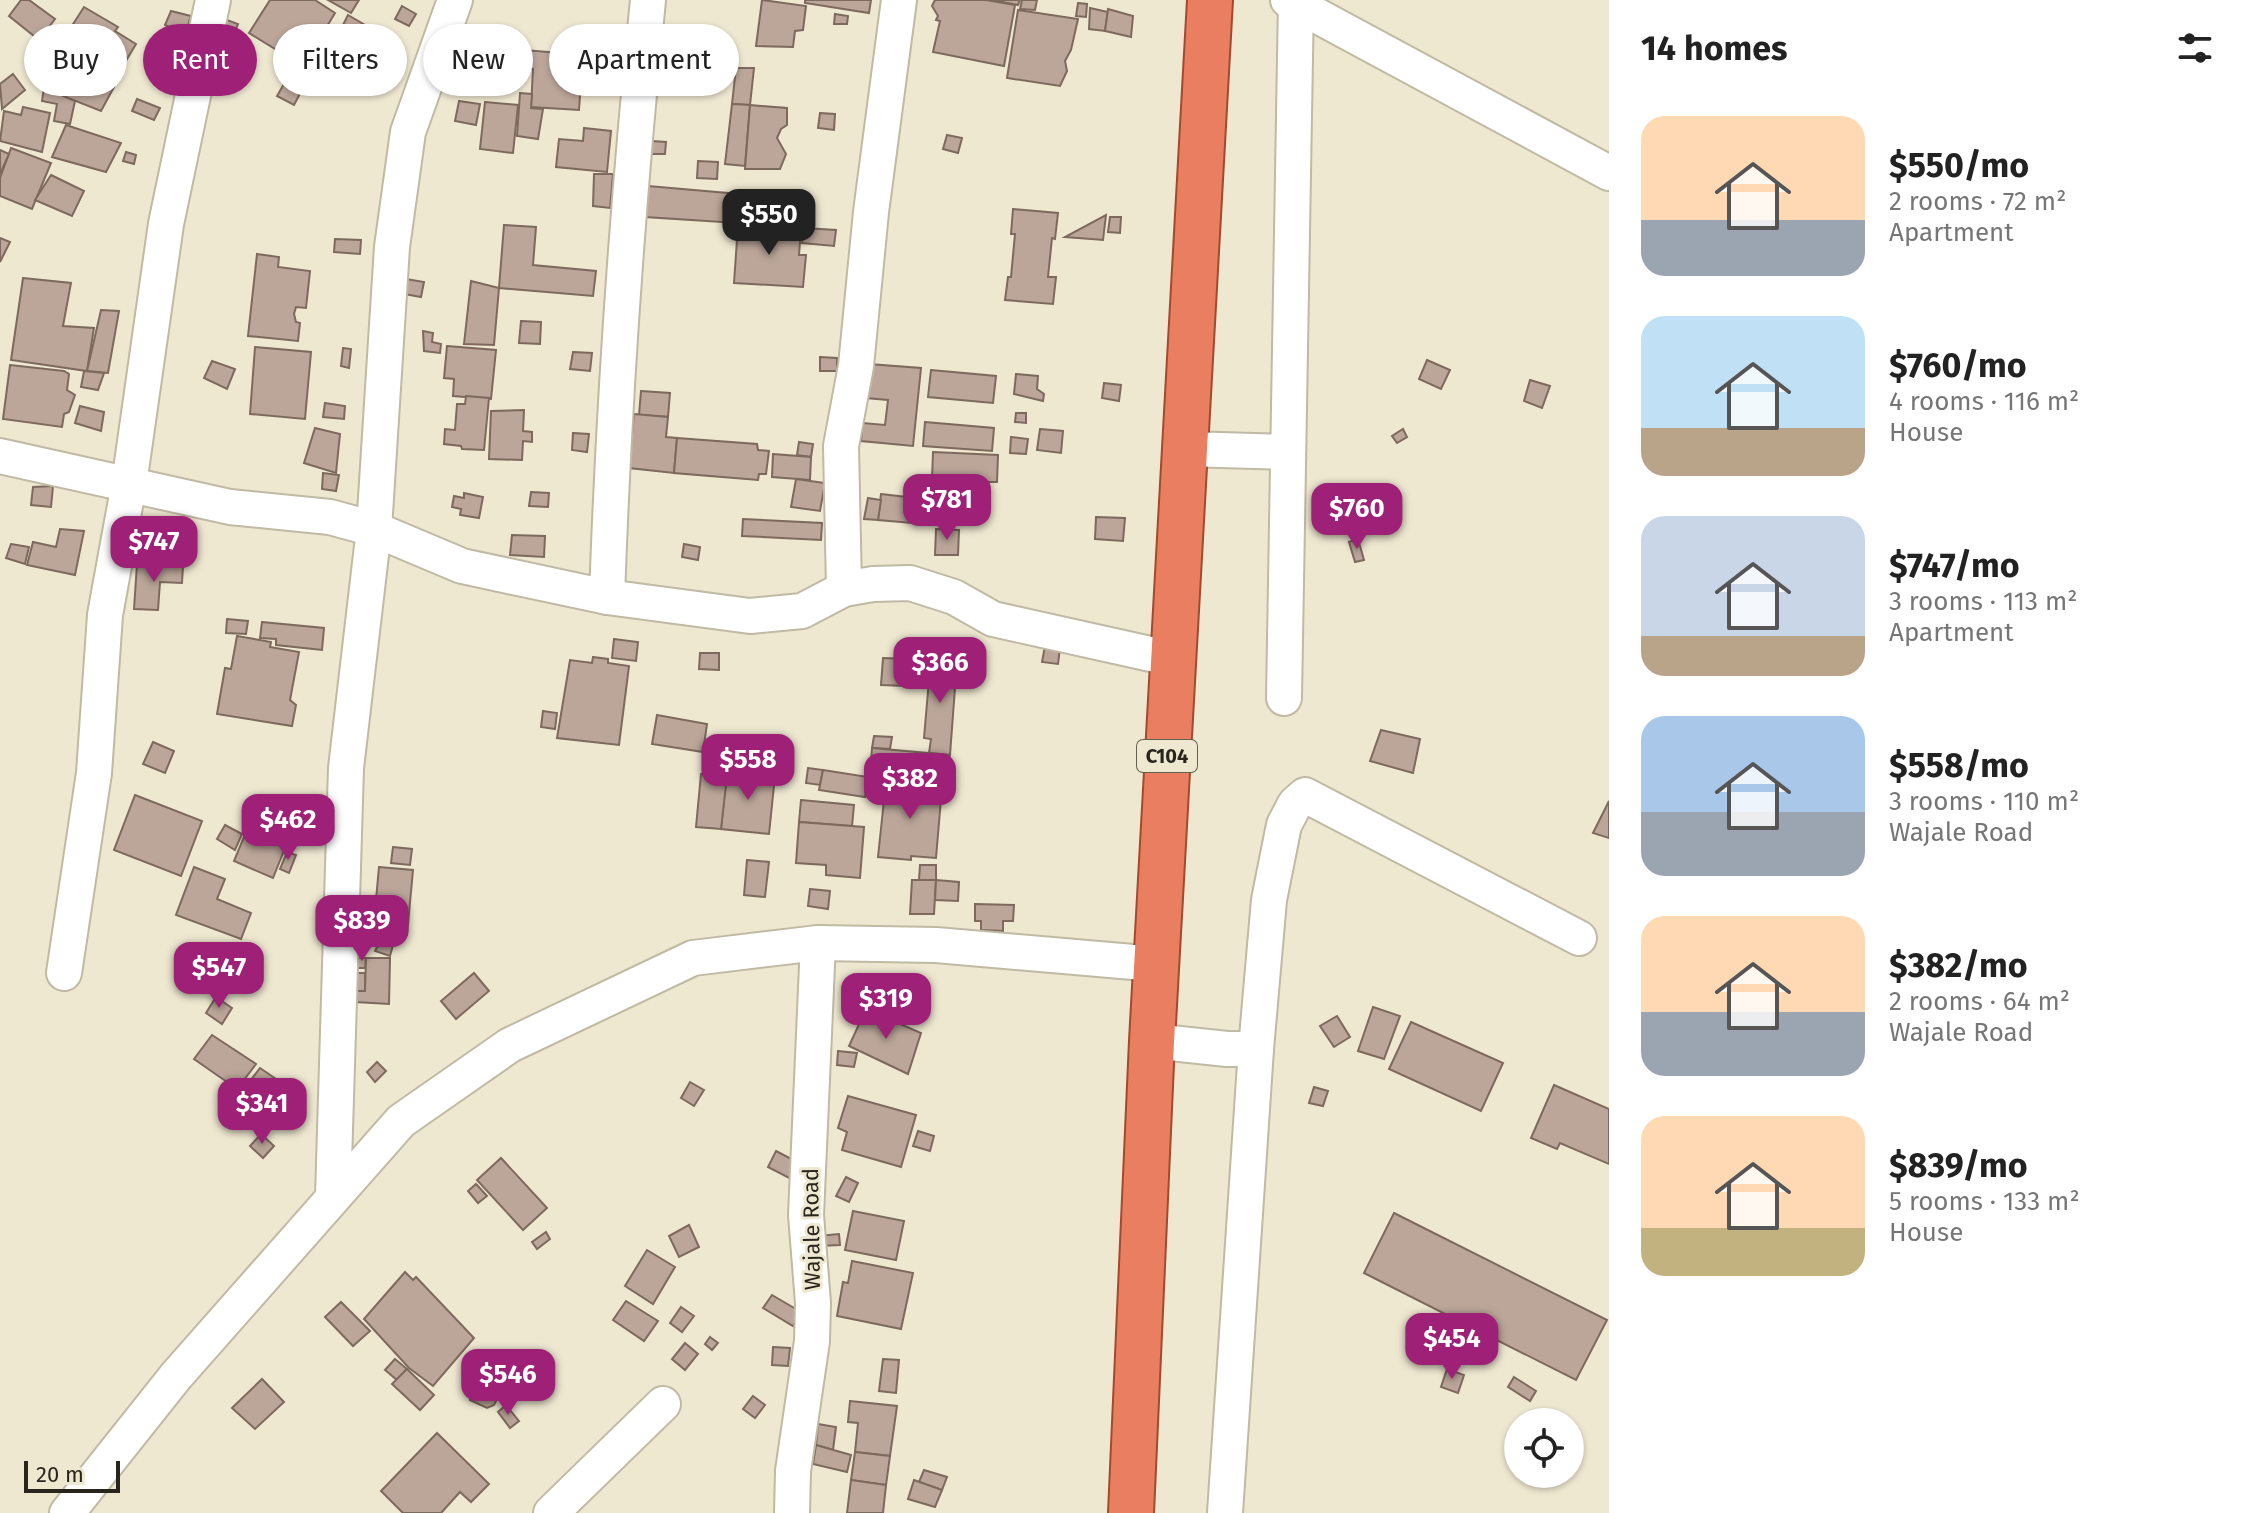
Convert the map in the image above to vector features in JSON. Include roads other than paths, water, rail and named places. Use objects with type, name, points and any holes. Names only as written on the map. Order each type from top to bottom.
[{"type":"highway","name":"C104","points":[[1131,1513],[1156,964],[1210,0]]},
{"type":"street","points":[[64,973],[94,773],[105,615],[129,484],[166,224],[213,0]]},
{"type":"street","points":[[333,1196],[346,768],[374,529],[392,247],[408,132],[455,0]]},
{"type":"street","points":[[607,597],[611,484],[634,136],[648,0]]},
{"type":"street","points":[[844,589],[841,446],[856,366],[871,212],[899,0]]},
{"type":"street","points":[[1284,698],[1293,2],[1609,173]]},
{"type":"street","points":[[1185,449],[1288,452]]},
{"type":"street","points":[[0,456],[230,507],[330,517],[374,529],[462,566],[607,597],[750,616],[802,611],[844,589],[910,583],[954,597],[993,619],[1173,659]]},
{"type":"street","points":[[1225,1513],[1269,900],[1284,825],[1295,804],[1305,795],[1579,938]]},
{"type":"street","points":[[67,1513],[176,1376],[401,1121],[510,1045],[693,958],[818,943],[936,945],[1156,964]]},
{"type":"street","name":"Wajale Road","points":[[792,1513],[793,1471],[812,1341],[813,1303],[806,1215],[818,943]]},
{"type":"street","points":[[1152,1041],[1256,1049]]},
{"type":"street","points":[[551,1513],[663,1404]]}]
